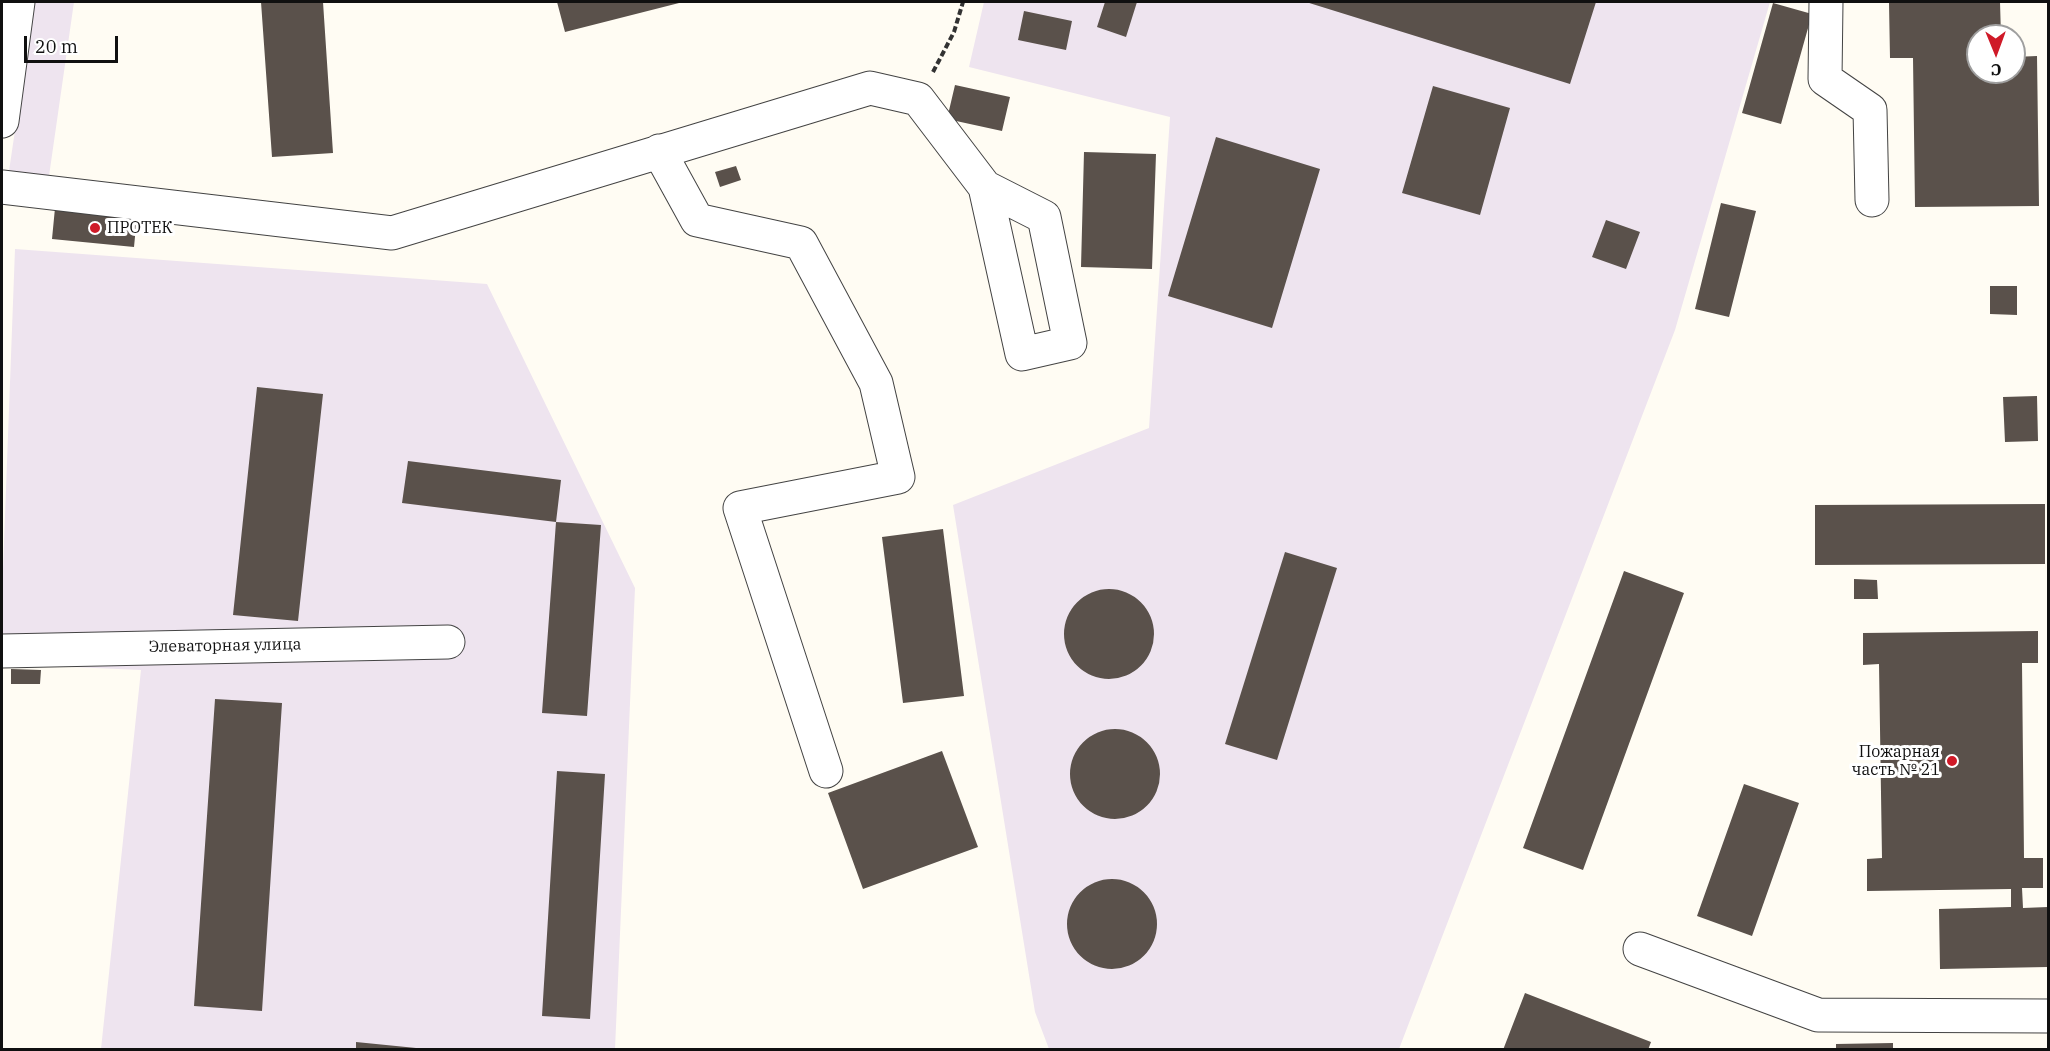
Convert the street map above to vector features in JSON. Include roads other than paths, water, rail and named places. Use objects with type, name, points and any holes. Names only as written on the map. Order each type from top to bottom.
[{"type":"street","points":[[2,121],[18,2]]},
{"type":"street","points":[[1826,2],[1825,79],[1870,110],[1872,200]]},
{"type":"street","points":[[2,187],[392,233],[870,88],[918,99],[985,187],[1022,354],[1070,343],[1044,217],[985,187]]},
{"type":"street","points":[[659,152],[697,220],[801,243],[876,383],[898,477],[740,508],[826,771]]},
{"type":"street","name":"Элеваторная улица","points":[[2,651],[448,642]]},
{"type":"street","points":[[1640,949],[1818,1015],[2049,1016]]},
{"type":"place","name":"ПРОТЕК","points":[[95,228]]},
{"type":"place","name":"Пожарная часть № 21","points":[[1952,761]]}]
